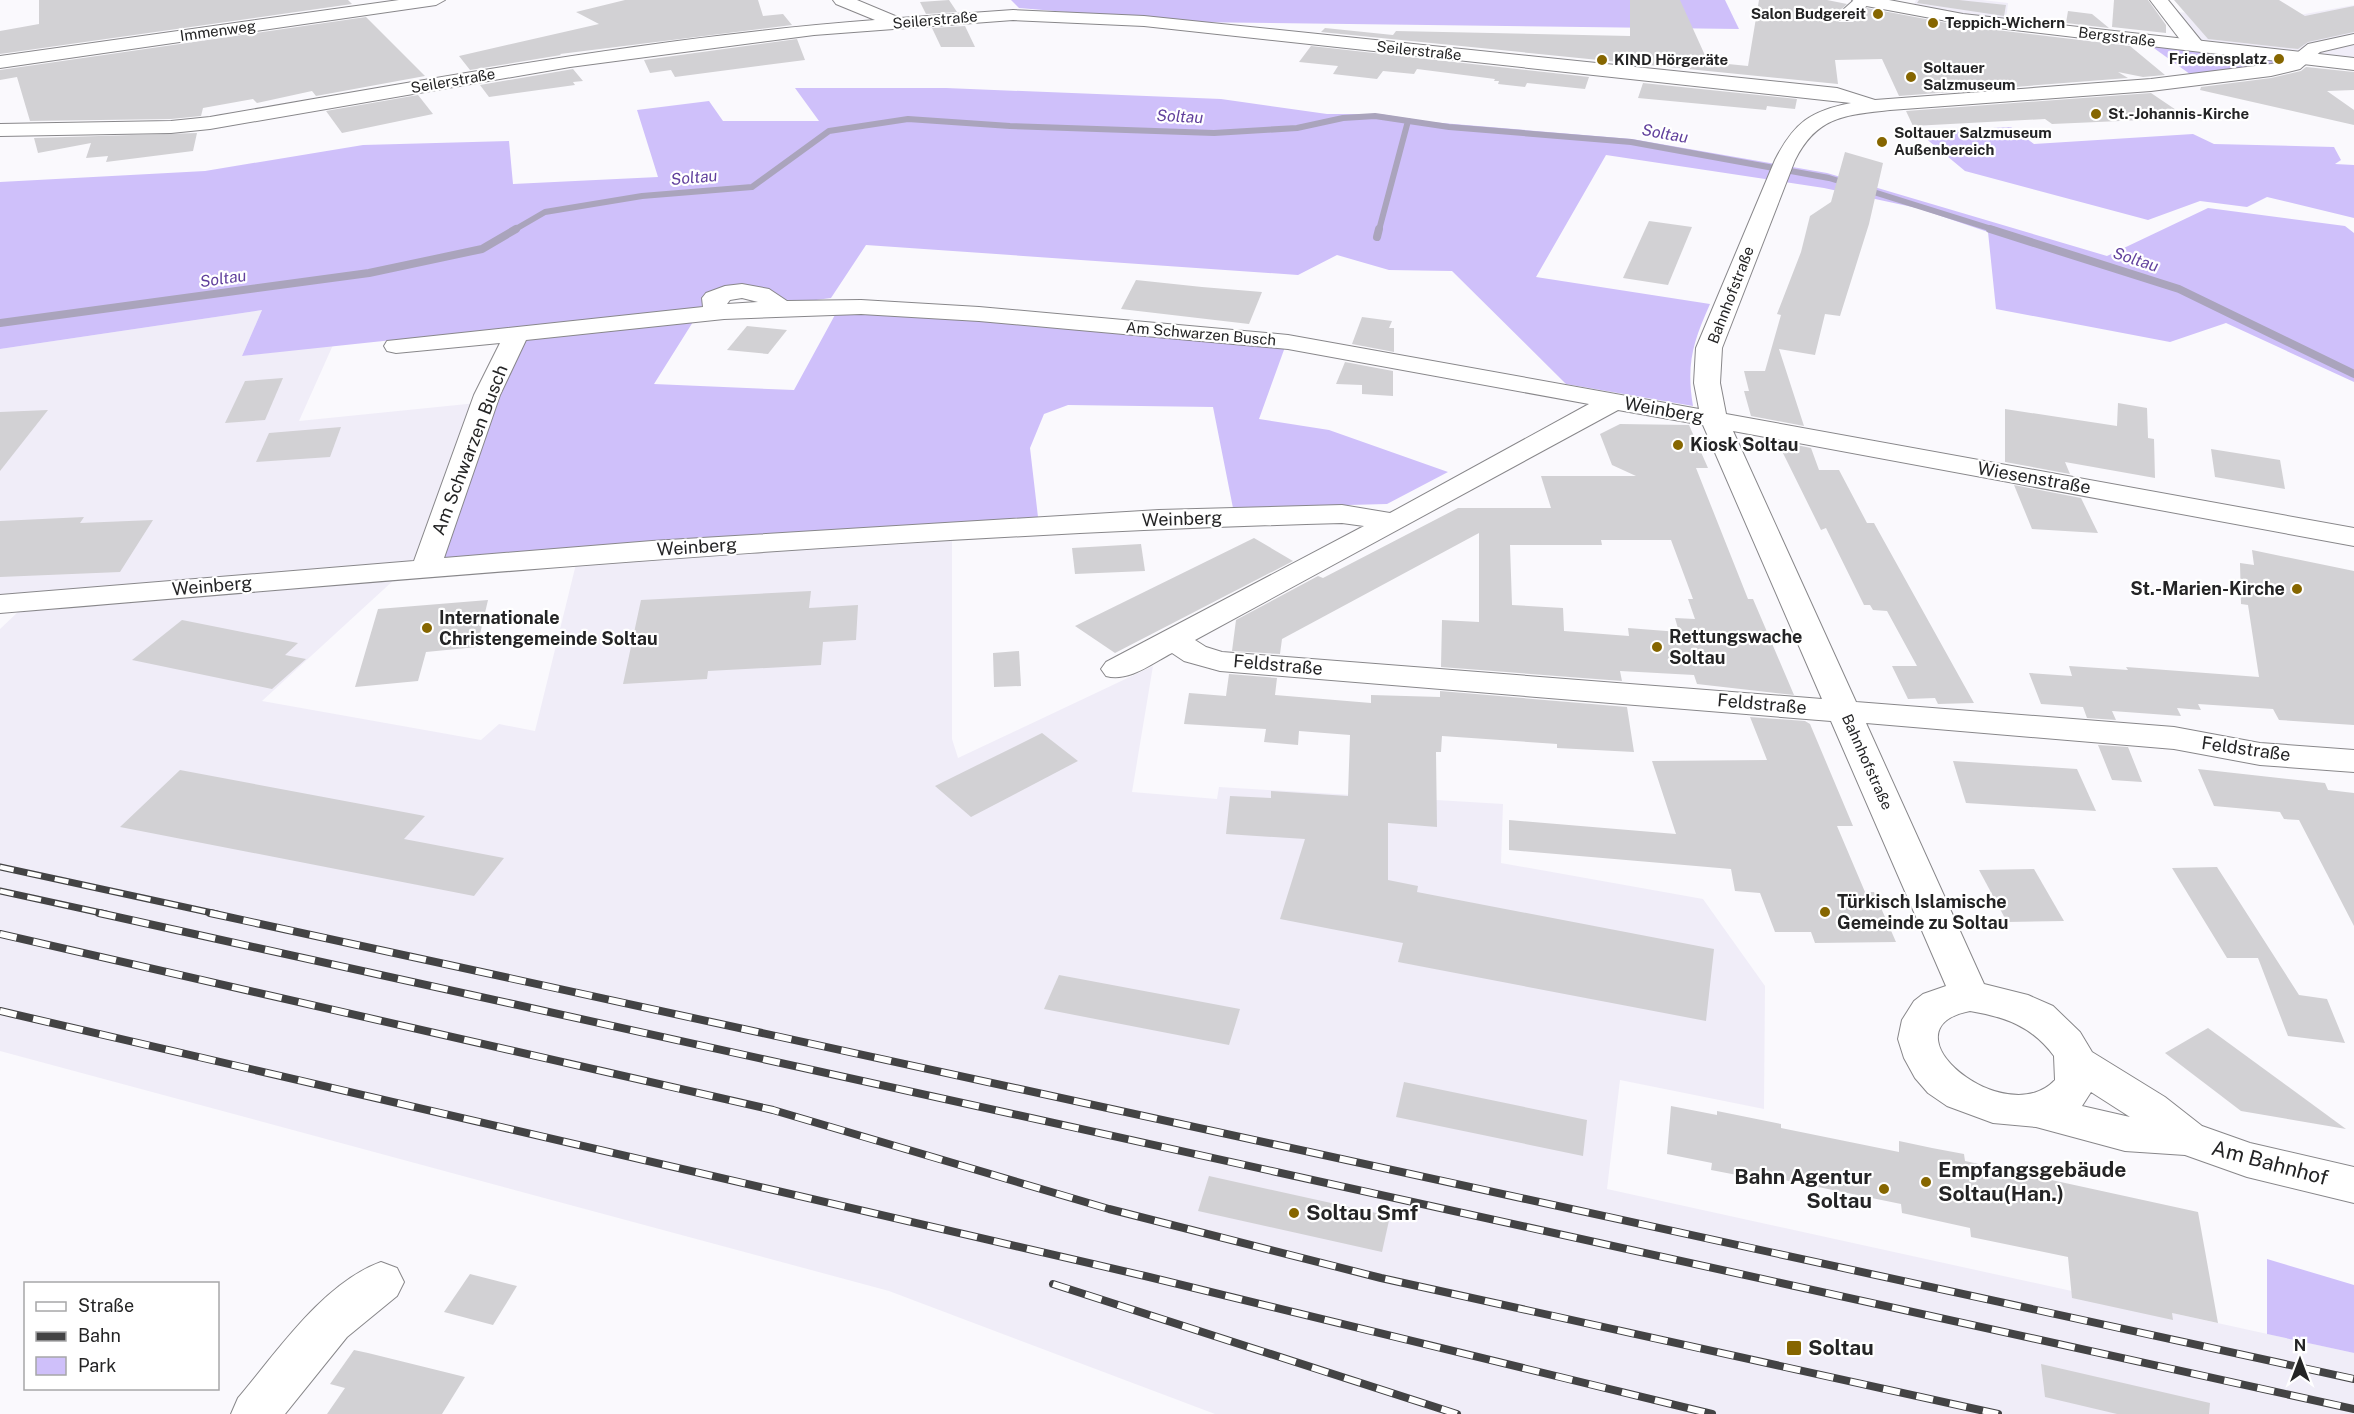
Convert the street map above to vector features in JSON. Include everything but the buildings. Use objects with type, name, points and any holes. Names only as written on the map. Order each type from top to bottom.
[{"type":"street","name":"Immenweg","points":[[0,62],[436,0]]},
{"type":"street","points":[[842,0],[897,23]]},
{"type":"street","name":"Bergstraße","points":[[1845,16],[1862,0],[1953,18],[2354,64]]},
{"type":"street","points":[[2159,0],[2193,42],[2193,46]]},
{"type":"street","name":"Seilerstraße","points":[[0,130],[192,126],[570,61],[698,43],[897,23],[1034,15],[1144,21],[1837,94],[1872,106]]},
{"type":"street","name":"Bahnhofstraße","points":[[1970,996],[1714,419],[1707,383],[1709,348],[1774,186],[1796,140],[1808,126],[1833,114],[1872,106],[2151,85],[2283,68],[2314,48],[2354,39]]},
{"type":"street","name":"Am Schwarzen Busch","points":[[396,346],[724,312],[715,308],[714,298],[725,293],[742,291],[761,294],[782,308],[861,307],[980,314],[1288,342],[1614,400]]},
{"type":"street","name":"Am Schwarzen Busch","points":[[426,568],[487,394],[517,333]]},
{"type":"street","name":"Weinberg","points":[[1117,669],[1394,522],[1614,400],[1714,419]]},
{"type":"street","name":"Wiesenstraße","points":[[1714,419],[2354,537]]},
{"type":"street","name":"Weinberg","points":[[0,604],[426,568],[837,537],[1159,519],[1342,514],[1394,522]]},
{"type":"street","name":"Feldstraße","points":[[1174,640],[1195,654],[1220,661],[2174,738],[2260,754],[2354,760]]},
{"type":"street","points":[[1970,996],[2004,1001],[2037,1016],[2062,1037],[2076,1062],[2076,1084],[2062,1101],[2038,1111],[2004,1110],[1974,1101],[1942,1082],[1922,1056],[1917,1031],[1928,1010],[1946,1000],[1970,996]]},
{"type":"street","name":"Am Bahnhof","points":[[2076,1062],[2150,1109],[2187,1138]]},
{"type":"street","name":"Am Bahnhof","points":[[2038,1111],[2125,1134],[2187,1138],[2256,1163],[2354,1185]]},
{"type":"street","points":[[255,1414],[330,1323],[381,1282]]},
{"type":"shaded area","points":[[1916,0],[1982,0],[2008,3],[2006,20],[1913,7]]},
{"type":"shaded area","points":[[2354,5],[2354,59],[2200,42],[2175,12],[2235,15],[2246,25]]},
{"type":"shaded area","points":[[262,310],[242,356],[333,345],[299,421],[477,403],[432,559],[0,595],[0,349]]},
{"type":"shaded area","points":[[952,536],[952,739],[958,758],[1153,666],[1132,792],[1217,799],[1219,787],[1503,804],[1501,863],[1703,899],[1765,986],[1764,1109],[1620,1080],[1607,1189],[2354,1353],[2354,1414],[1215,1414],[889,1291],[0,1051],[0,629],[19,611],[395,579],[262,701],[481,740],[499,724],[535,731],[576,564]]},
{"type":"green space","points":[[1011,0],[1725,0],[1739,29],[1186,22],[1019,8]]},
{"type":"green space","points":[[2151,46],[2275,60],[2273,65],[2194,77]]},
{"type":"green space","points":[[795,88],[946,88],[1221,99],[1327,114],[1380,114],[1430,122],[1632,139],[1827,173],[2107,256],[2208,208],[2345,226],[2354,233],[2354,382],[2226,323],[2170,342],[1996,309],[1988,232],[1917,208],[1824,188],[1606,155],[1536,277],[1710,304],[1692,354],[1690,378],[1693,406],[1566,384],[1452,271],[1389,270],[1337,255],[1298,275],[866,245],[831,298],[794,303],[765,292],[708,298],[654,384],[794,390],[836,313],[923,316],[1285,347],[1259,419],[1329,430],[1448,472],[1387,504],[1233,508],[1213,407],[1068,405],[1044,414],[1030,448],[1038,517],[432,559],[514,327],[242,356],[262,310],[0,349],[0,182],[205,171],[363,145],[509,141],[513,184],[658,177],[637,110],[709,101],[723,121],[819,121]]},
{"type":"green space","points":[[2011,127],[2034,144],[2193,134],[2214,144],[2334,147],[2341,160],[2335,164],[2354,165],[2354,218],[2267,197],[2247,207],[2200,201],[2148,220],[1965,171],[1918,132]]},
{"type":"green space","points":[[2267,1259],[2354,1285],[2354,1353],[2267,1334]]},
{"type":"waterway","name":"Soltau","points":[[514,230],[545,212],[642,196],[752,187],[829,131],[908,119],[1010,126],[1214,133],[1297,128],[1343,118],[1375,116],[1449,127],[1631,142],[1829,178],[1849,184]]},
{"type":"waterway","points":[[1379,230],[1408,121]]},
{"type":"waterway","name":"Soltau","points":[[1864,189],[1995,230]]},
{"type":"waterway","name":"Soltau","points":[[0,323],[369,273],[482,249],[516,229]]},
{"type":"waterway","points":[[1377,237],[1379,229]]},
{"type":"waterway","name":"Soltau","points":[[1990,229],[2179,289],[2354,374]]},
{"type":"railway","points":[[0,867],[217,914]]},
{"type":"railway","points":[[0,891],[106,914]]},
{"type":"railway","points":[[99,913],[2354,1409]]},
{"type":"railway","points":[[210,913],[2354,1379]]},
{"type":"railway","points":[[0,934],[773,1110],[1109,1209],[1381,1278],[1998,1414]]},
{"type":"railway","points":[[0,1011],[1145,1276],[1712,1414]]},
{"type":"railway","points":[[1053,1284],[1457,1414]]},
{"type":"place","name":"Salon Budgereit","points":[[1878,14]]},
{"type":"place","name":"Teppich-Wichern","points":[[1933,23]]},
{"type":"place","name":"Friedensplatz","points":[[2279,59]]},
{"type":"place","name":"KIND Hörgeräte","points":[[1602,60]]},
{"type":"place","name":"Soltauer Salzmuseum","points":[[1911,77]]},
{"type":"place","name":"St.-Johannis-Kirche","points":[[2096,114]]},
{"type":"place","name":"Soltauer Salzmuseum Außenbereich","points":[[1882,142]]},
{"type":"place","name":"Kiosk Soltau","points":[[1678,445]]},
{"type":"place","name":"St.-Marien-Kirche","points":[[2297,589]]},
{"type":"place","name":"Internationale Christengemeinde Soltau","points":[[427,628]]},
{"type":"place","name":"Rettungswache Soltau","points":[[1657,647]]},
{"type":"place","name":"Türkisch Islamische Gemeinde zu Soltau","points":[[1825,912]]},
{"type":"place","name":"Empfangsgebäude Soltau(Han.)","points":[[1926,1182]]},
{"type":"place","name":"Bahn Agentur Soltau","points":[[1884,1189]]},
{"type":"place","name":"Soltau Smf","points":[[1294,1213]]},
{"type":"place","name":"Soltau","points":[[1794,1348]]}]
